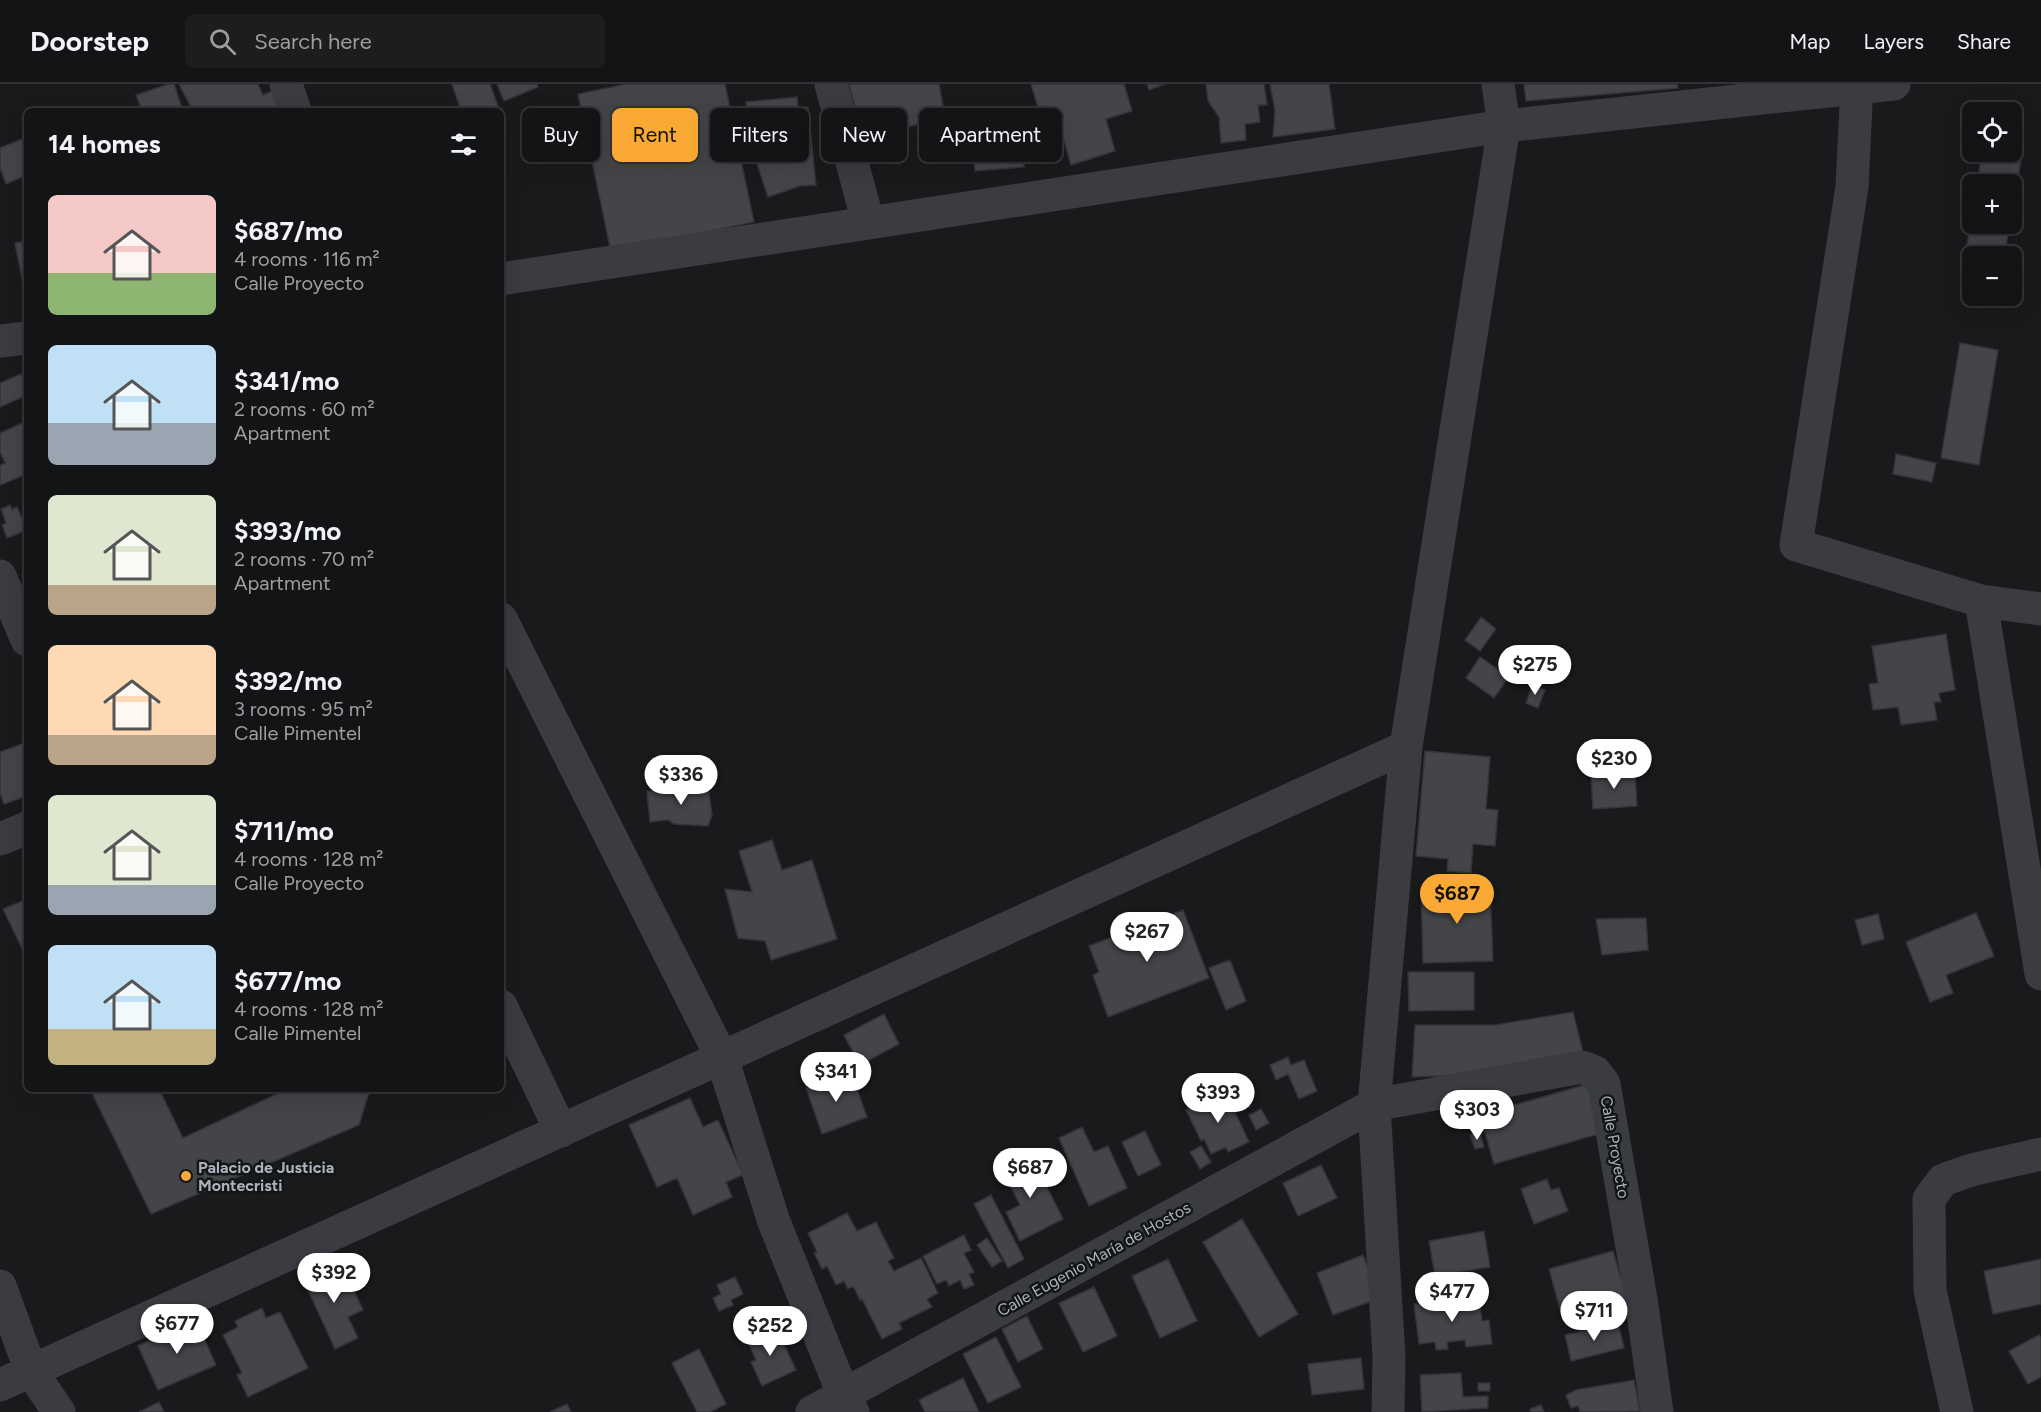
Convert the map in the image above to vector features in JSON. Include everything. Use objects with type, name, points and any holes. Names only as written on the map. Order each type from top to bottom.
[{"type":"street","points":[[285,84],[294,108]]},
{"type":"street","points":[[831,84],[868,222]]},
{"type":"street","points":[[1388,1412],[1389,1357],[1374,1105],[1406,747],[1504,126],[1498,84]]},
{"type":"street","points":[[504,279],[1504,126],[1857,86],[1894,84]]},
{"type":"street","points":[[1857,86],[1852,187],[1796,545],[1981,601],[2041,609]]},
{"type":"street","points":[[0,341],[24,338]]},
{"type":"street","points":[[0,576],[24,633]]},
{"type":"street","points":[[1981,601],[2028,809],[2041,974]]},
{"type":"street","points":[[504,627],[722,1058],[774,1222],[848,1404]]},
{"type":"street","points":[[0,1385],[1406,747]]},
{"type":"street","points":[[0,839],[24,829]]},
{"type":"street","points":[[504,1012],[561,1131]]},
{"type":"street","name":"Calle Proyecto","points":[[1374,1105],[1582,1067],[1595,1072],[1604,1084],[1641,1299],[1657,1412]]},
{"type":"street","name":"Calle Eugenio María de Hostos","points":[[812,1412],[848,1404],[1374,1105]]},
{"type":"street","points":[[1957,1412],[1930,1290],[1929,1199],[1943,1180],[1971,1170],[2041,1154]]},
{"type":"street","points":[[0,1286],[32,1371],[59,1412]]},
{"type":"street","points":[[0,1408],[3,1412]]},
{"type":"building","points":[[174,84],[182,108],[141,108],[136,95]]},
{"type":"building","points":[[179,84],[258,84],[263,95],[274,90],[282,108],[191,108]]},
{"type":"building","points":[[452,84],[490,84],[498,106],[460,108]]},
{"type":"building","points":[[497,84],[537,84],[538,87],[504,101]]},
{"type":"building","points":[[627,84],[725,84],[730,108],[710,108],[710,162],[741,162],[754,222],[611,252],[592,162],[600,162],[600,108],[581,108],[578,94]]},
{"type":"building","points":[[849,84],[939,84],[943,108],[919,108],[919,124],[907,127],[907,108],[855,108]]},
{"type":"building","points":[[1031,84],[1124,84],[1132,111],[1106,119],[1115,151],[1071,165],[1062,134],[1062,108],[1038,108]]},
{"type":"building","points":[[1147,84],[1165,84],[1149,90]]},
{"type":"building","points":[[1206,84],[1264,84],[1267,105],[1258,105],[1260,122],[1245,124],[1246,140],[1221,143],[1219,117],[1208,101]]},
{"type":"building","points":[[1270,84],[1329,84],[1335,129],[1273,137],[1275,111]]},
{"type":"building","points":[[1524,84],[1677,84],[1678,88],[1526,101]]},
{"type":"building","points":[[797,97],[798,108],[747,108],[746,102]]},
{"type":"building","points":[[809,117],[816,185],[800,186],[768,197],[756,162],[809,162]]},
{"type":"building","points":[[24,138],[24,176],[6,184],[0,168],[0,148]]},
{"type":"building","points":[[974,162],[1023,162],[1024,167],[975,171]]},
{"type":"building","points":[[1981,162],[2021,162],[2019,174],[1979,174]]},
{"type":"building","points":[[1969,234],[2008,234],[2006,246],[1967,246]]},
{"type":"building","points":[[24,242],[24,290],[15,243]]},
{"type":"building","points":[[1960,343],[1998,350],[1979,465],[1941,458]]},
{"type":"building","points":[[21,374],[24,380],[24,396],[0,407],[0,383]]},
{"type":"building","points":[[24,422],[24,475],[0,485],[0,465],[5,463],[0,452],[0,433]]},
{"type":"building","points":[[1896,454],[1936,463],[1932,482],[1893,474]]},
{"type":"building","points":[[10,505],[12,509],[17,507],[24,523],[24,531],[7,538],[2,525],[6,523],[1,509]]},
{"type":"building","points":[[1481,617],[1496,629],[1480,651],[1465,640]]},
{"type":"building","points":[[1946,634],[1955,690],[1939,693],[1941,702],[1934,702],[1937,720],[1901,725],[1898,707],[1873,710],[1869,684],[1878,683],[1872,646]]},
{"type":"building","points":[[1480,657],[1509,677],[1494,698],[1466,678]]},
{"type":"building","points":[[1532,685],[1545,690],[1538,708],[1526,703]]},
{"type":"building","points":[[24,743],[24,797],[4,804],[0,793],[0,752]]},
{"type":"building","points":[[1425,751],[1490,757],[1486,809],[1498,810],[1495,846],[1473,844],[1471,873],[1447,871],[1448,859],[1416,856]]},
{"type":"building","points":[[1635,772],[1637,806],[1593,809],[1591,774]]},
{"type":"building","points":[[708,785],[712,815],[708,826],[674,824],[668,820],[650,822],[647,791]]},
{"type":"building","points":[[772,840],[782,870],[812,860],[837,939],[771,960],[765,941],[738,938],[725,889],[752,892],[739,851]]},
{"type":"building","points":[[1490,886],[1493,961],[1423,963],[1421,888]]},
{"type":"building","points":[[24,900],[24,953],[3,909]]},
{"type":"building","points":[[1183,910],[1209,978],[1108,1017],[1093,975],[1099,972],[1089,946]]},
{"type":"building","points":[[1976,913],[1994,956],[1946,975],[1953,993],[1930,1002],[1906,942]]},
{"type":"building","points":[[1878,914],[1884,939],[1862,945],[1855,920]]},
{"type":"building","points":[[1646,918],[1648,950],[1602,955],[1596,919]]},
{"type":"building","points":[[1230,960],[1246,1001],[1226,1010],[1209,968]]},
{"type":"building","points":[[1408,972],[1474,972],[1474,1010],[1409,1011]]},
{"type":"building","points":[[1573,1012],[1583,1052],[1489,1074],[1412,1077],[1415,1025],[1495,1025]]},
{"type":"building","points":[[884,1014],[899,1044],[860,1065],[844,1035]]},
{"type":"building","points":[[1288,1057],[1291,1065],[1304,1060],[1317,1091],[1299,1099],[1288,1074],[1276,1080],[1270,1065]]},
{"type":"building","points":[[851,1072],[867,1117],[822,1134],[806,1088]]},
{"type":"building","points":[[1588,1084],[1602,1133],[1494,1164],[1480,1115]]},
{"type":"building","points":[[1225,1091],[1249,1142],[1228,1152],[1226,1147],[1211,1154],[1204,1139],[1201,1141],[1186,1110]]},
{"type":"building","points":[[1245,1091],[1251,1106],[1247,1108],[1240,1094]]},
{"type":"building","name":"Palacio de Justicia Montecristi","points":[[91,1092],[160,1092],[183,1138],[281,1092],[369,1092],[359,1125],[151,1214]]},
{"type":"building","points":[[690,1098],[703,1127],[718,1120],[743,1175],[726,1182],[732,1197],[693,1215],[677,1178],[657,1187],[629,1125]]},
{"type":"building","points":[[1261,1109],[1269,1123],[1256,1130],[1249,1115]]},
{"type":"building","points":[[1082,1127],[1094,1152],[1108,1146],[1127,1188],[1089,1206],[1059,1138]]},
{"type":"building","points":[[1145,1131],[1161,1165],[1138,1176],[1122,1142]]},
{"type":"building","points":[[1480,1132],[1484,1147],[1475,1149],[1470,1135]]},
{"type":"building","points":[[1201,1146],[1211,1162],[1200,1169],[1190,1152]]},
{"type":"building","points":[[1030,1153],[1063,1219],[1020,1241],[1006,1212],[1020,1205],[1001,1168]]},
{"type":"building","points":[[1321,1165],[1337,1198],[1298,1216],[1283,1183]]},
{"type":"building","points":[[1547,1179],[1551,1190],[1559,1188],[1568,1211],[1534,1224],[1521,1189]]},
{"type":"building","points":[[991,1195],[1024,1259],[1008,1268],[974,1204]]},
{"type":"building","points":[[847,1213],[857,1231],[876,1222],[894,1258],[888,1261],[894,1271],[921,1258],[938,1293],[927,1299],[932,1307],[899,1323],[902,1329],[882,1339],[853,1286],[848,1289],[844,1281],[836,1285],[827,1266],[822,1269],[808,1233]]},
{"type":"building","points":[[1242,1219],[1298,1314],[1259,1337],[1203,1242]]},
{"type":"building","points":[[1484,1231],[1490,1267],[1435,1276],[1429,1241]]},
{"type":"building","points":[[964,1235],[971,1250],[964,1253],[974,1272],[969,1274],[974,1285],[964,1289],[960,1280],[949,1286],[946,1280],[937,1284],[923,1256]]},
{"type":"building","points":[[987,1238],[1002,1261],[992,1267],[977,1245]]},
{"type":"building","points":[[1613,1251],[1630,1309],[1576,1324],[1574,1317],[1563,1320],[1549,1269]]},
{"type":"building","points":[[1363,1255],[1380,1298],[1333,1315],[1317,1273]]},
{"type":"building","points":[[1168,1259],[1197,1321],[1160,1338],[1132,1276]]},
{"type":"building","points":[[2041,1259],[2041,1304],[1993,1314],[1984,1271]]},
{"type":"building","points":[[324,1266],[329,1276],[344,1269],[363,1310],[348,1317],[358,1338],[335,1349],[302,1277]]},
{"type":"building","points":[[735,1277],[743,1294],[731,1300],[733,1305],[719,1311],[713,1298],[721,1294],[717,1285]]},
{"type":"building","points":[[1094,1287],[1117,1336],[1083,1352],[1059,1303]]},
{"type":"building","points":[[1479,1297],[1482,1321],[1489,1320],[1492,1344],[1466,1347],[1465,1340],[1447,1342],[1448,1349],[1436,1350],[1435,1342],[1419,1344],[1414,1304]]},
{"type":"building","points":[[262,1308],[266,1318],[280,1312],[308,1368],[248,1397],[237,1375],[242,1373],[223,1335],[238,1327],[235,1321]]},
{"type":"building","points":[[1027,1316],[1043,1349],[1018,1362],[1002,1329]]},
{"type":"building","points":[[196,1320],[216,1365],[158,1390],[138,1346]]},
{"type":"building","points":[[1618,1322],[1624,1348],[1571,1361],[1565,1335]]},
{"type":"building","points":[[776,1327],[796,1370],[762,1386],[751,1362],[756,1360],[747,1340]]},
{"type":"building","points":[[2039,1335],[2041,1338],[2041,1377],[2028,1384],[2009,1351]]},
{"type":"building","points":[[996,1337],[1021,1387],[988,1403],[963,1354]]},
{"type":"building","points":[[699,1349],[726,1404],[710,1412],[697,1412],[672,1363]]},
{"type":"building","points":[[1361,1358],[1364,1389],[1312,1395],[1308,1364]]},
{"type":"building","points":[[1461,1373],[1463,1397],[1488,1396],[1488,1408],[1422,1412],[1420,1375]]},
{"type":"building","points":[[963,1378],[979,1412],[925,1412],[919,1400]]},
{"type":"building","points":[[1634,1380],[1640,1411],[1580,1412],[1578,1406],[1571,1408],[1566,1395],[1576,1390]]},
{"type":"building","points":[[1478,1383],[1490,1383],[1490,1391],[1478,1391]]},
{"type":"building","points":[[159,1402],[164,1412],[139,1412]]},
{"type":"building","points":[[567,1404],[571,1412],[550,1412]]},
{"type":"building","points":[[1541,1405],[1544,1412],[1531,1412],[1530,1409]]},
{"type":"place","name":"Palacio de Justicia Montecristi","points":[[186,1176]]}]
